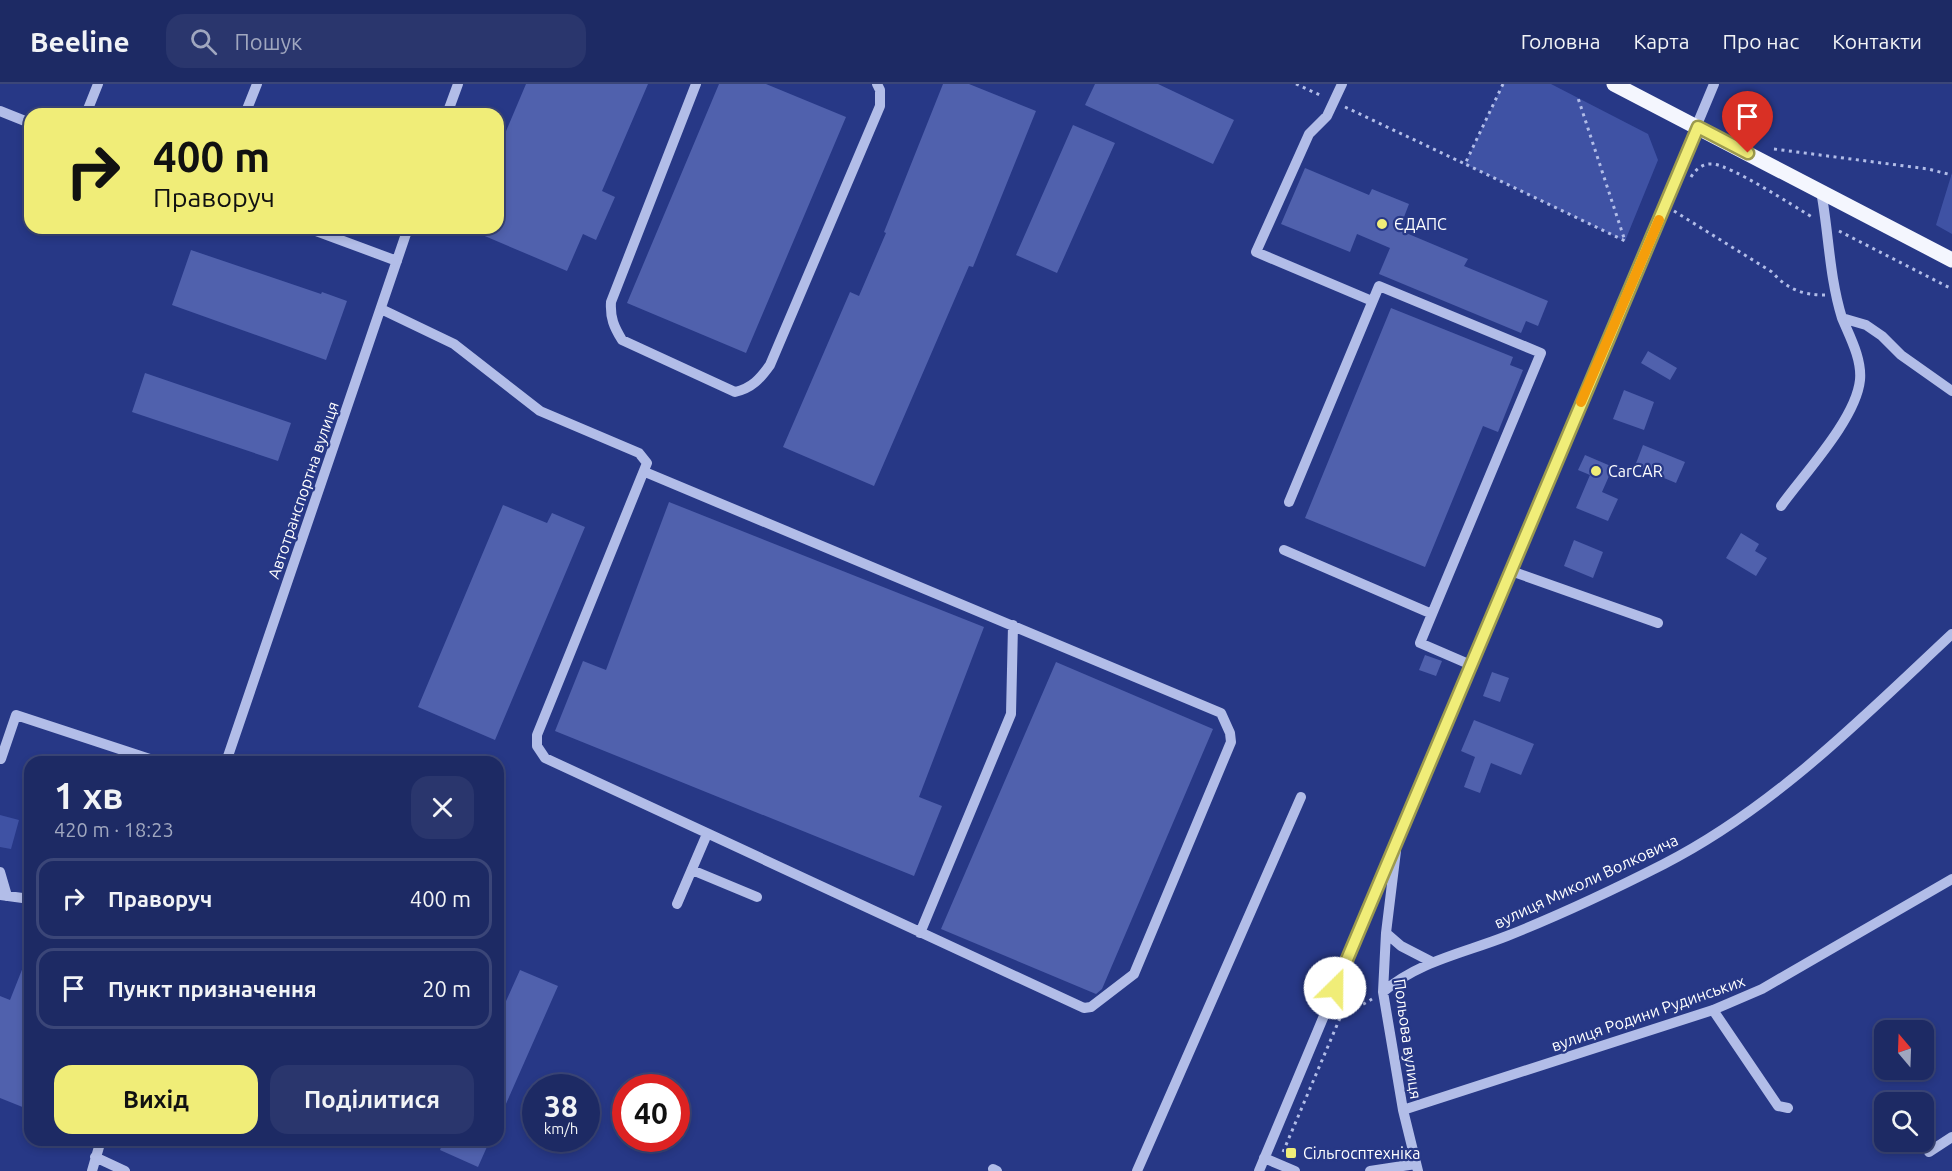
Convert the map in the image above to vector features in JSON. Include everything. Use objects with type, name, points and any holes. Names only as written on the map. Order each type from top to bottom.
[{"type":"main road","points":[[1614,84],[1952,260]]},
{"type":"street","points":[[88,108],[98,84]]},
{"type":"street","points":[[247,108],[257,84]]},
{"type":"street","points":[[449,108],[458,84]]},
{"type":"street","points":[[696,84],[611,302],[610,314],[614,328],[622,340],[735,392],[748,389],[760,379],[770,365],[880,106],[880,90],[877,84]]},
{"type":"street","points":[[1342,84],[1327,116],[1309,134],[1256,252],[1372,301]]},
{"type":"street","points":[[1259,1171],[1698,127],[1714,84]]},
{"type":"street","points":[[0,111],[24,121]]},
{"type":"street","points":[[1781,506],[1841,426],[1854,401],[1860,380],[1857,355],[1842,318],[1829,268],[1827,226],[1821,191]]},
{"type":"street","points":[[324,234],[397,261]]},
{"type":"street","name":"Автотранспортна вулиця","points":[[228,756],[406,234]]},
{"type":"street","points":[[1289,502],[1379,286],[1541,353],[1419,643],[1471,665]]},
{"type":"street","points":[[381,309],[454,344],[540,411],[639,453],[647,463],[537,735],[537,746],[545,758],[1084,1008],[1091,1008],[1134,974],[1231,741],[1224,717],[1219,711],[645,472]]},
{"type":"street","points":[[1842,318],[1866,325],[1882,336],[1901,355],[1952,391]]},
{"type":"street","points":[[1284,550],[1432,614]]},
{"type":"street","points":[[1511,571],[1658,622]]},
{"type":"street","points":[[920,933],[1011,714],[1013,625]]},
{"type":"street","name":"вулиця Миколи Волковича","points":[[1383,992],[1399,978],[1432,962],[1506,936],[1666,863],[1742,818],[1819,757],[1952,634]]},
{"type":"street","points":[[1,759],[15,715],[141,756]]},
{"type":"street","points":[[1137,1171],[1301,797]]},
{"type":"street","points":[[677,904],[707,834]]},
{"type":"street","name":"Польова вулиця","points":[[1398,838],[1386,933],[1383,992],[1403,1110],[1417,1168]]},
{"type":"street","points":[[692,870],[757,897]]},
{"type":"street","points":[[0,873],[4,895],[24,898]]},
{"type":"street","name":"вулиця Родини Рудинських","points":[[1403,1110],[1713,1010],[1762,989],[1952,879]]},
{"type":"street","points":[[1386,933],[1401,946],[1432,962]]},
{"type":"street","points":[[1713,1010],[1778,1106],[1788,1107]]},
{"type":"street","points":[[1934,1149],[1952,1137]]},
{"type":"street","points":[[92,1171],[98,1146]]},
{"type":"street","points":[[95,1157],[125,1171]]},
{"type":"street","points":[[1264,1158],[1295,1171]]},
{"type":"street","points":[[1370,1171],[1417,1168]]},
{"type":"path","points":[[1296,84],[1625,241],[1578,98]]},
{"type":"path","points":[[1465,164],[1503,84]]},
{"type":"path","points":[[1771,148],[1928,169],[1952,175]]},
{"type":"path","points":[[1687,184],[1691,175],[1705,164],[1726,167],[1827,226],[1952,289]]},
{"type":"path","points":[[1675,212],[1679,203]]},
{"type":"path","points":[[1664,206],[1772,272],[1784,286],[1805,294],[1835,295]]},
{"type":"path","points":[[1278,1164],[1340,1018],[1383,992]]},
{"type":"shaded area","points":[[1503,84],[1551,84],[1648,134],[1658,160],[1625,241],[1465,164]]},
{"type":"shaded area","points":[[1952,173],[1952,234],[1936,225]]},
{"type":"shaded area","points":[[0,815],[19,820],[11,849],[0,847]]},
{"type":"building","points":[[526,84],[648,84],[602,191],[615,197],[596,240],[583,234],[567,271],[480,234],[504,234],[504,136]]},
{"type":"building","points":[[719,84],[766,84],[846,117],[746,353],[627,303]]},
{"type":"building","points":[[943,84],[969,84],[1036,111],[973,267],[969,266],[874,486],[783,447],[850,292],[859,296],[886,233],[884,232]]},
{"type":"building","points":[[1095,84],[1158,84],[1234,120],[1213,164],[1085,105]]},
{"type":"building","points":[[1073,125],[1115,143],[1057,273],[1016,255]]},
{"type":"building","points":[[1305,168],[1369,195],[1372,189],[1409,204],[1399,230],[1468,259],[1464,266],[1548,301],[1538,326],[1526,321],[1521,333],[1379,274],[1390,248],[1357,234],[1350,252],[1281,224]]},
{"type":"building","points":[[191,250],[347,301],[326,360],[172,305]]},
{"type":"building","points":[[1391,308],[1513,357],[1510,365],[1523,370],[1498,432],[1483,426],[1425,567],[1305,518]]},
{"type":"building","points":[[1648,351],[1677,368],[1670,380],[1641,363]]},
{"type":"building","points":[[145,373],[291,423],[278,461],[132,412]]},
{"type":"building","points":[[1624,390],[1654,402],[1644,430],[1613,419]]},
{"type":"building","points":[[1643,445],[1685,462],[1676,483],[1635,466]]},
{"type":"building","points":[[1585,455],[1613,467],[1602,492],[1618,499],[1608,521],[1576,508],[1590,475],[1578,470]]},
{"type":"building","points":[[669,502],[984,627],[919,797],[942,806],[914,876],[555,731],[583,661],[606,670]]},
{"type":"building","points":[[503,505],[547,523],[552,513],[585,527],[495,740],[418,707]]},
{"type":"building","points":[[1741,533],[1759,544],[1755,551],[1767,558],[1756,576],[1726,558]]},
{"type":"building","points":[[1574,540],[1603,552],[1593,578],[1564,566]]},
{"type":"building","points":[[1425,655],[1442,661],[1436,676],[1419,670]]},
{"type":"building","points":[[1056,662],[1213,729],[1102,989],[1096,994],[941,929]]},
{"type":"building","points":[[1492,672],[1509,678],[1500,702],[1483,696]]},
{"type":"building","points":[[1474,720],[1534,744],[1521,775],[1491,763],[1480,793],[1464,787],[1475,757],[1461,751]]},
{"type":"building","points":[[24,965],[24,1108],[0,1098],[0,996],[10,1000]]},
{"type":"building","points":[[520,970],[558,986],[504,1108],[504,1006]]},
{"type":"building","points":[[442,1146],[487,1146],[478,1167],[440,1150]]},
{"type":"slow traffic","points":[[1581,402],[1659,220]]},
{"type":"place","name":"ЄДАПС","points":[[1382,224]]},
{"type":"place","name":"CarCAR","points":[[1596,471]]},
{"type":"place","name":"Сільгосптехніка","points":[[1291,1153]]},
{"type":"route","points":[[1335,988],[1698,127],[1748,153]]}]
